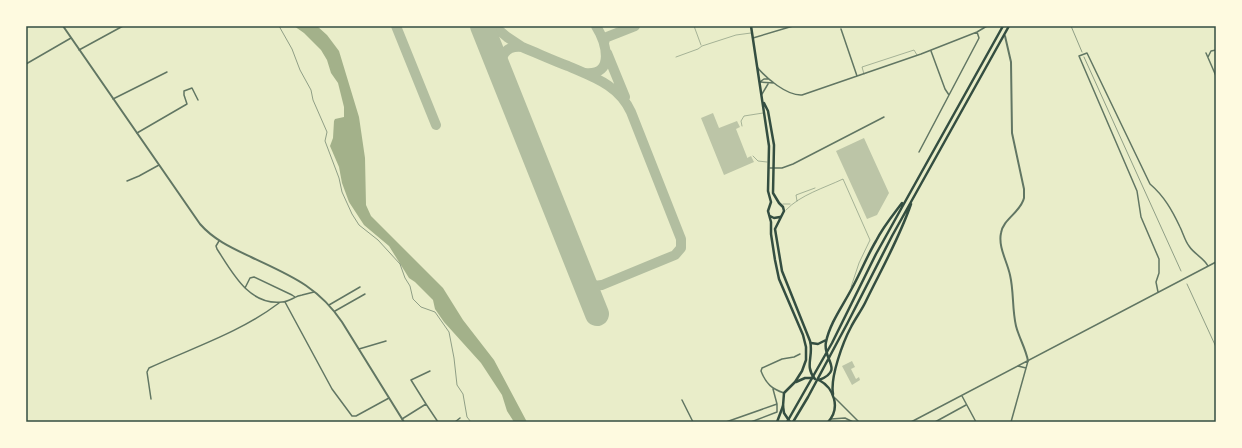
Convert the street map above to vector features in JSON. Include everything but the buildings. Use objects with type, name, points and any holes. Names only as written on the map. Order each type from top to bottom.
[{"type":"main road","points":[[751,26],[770,146],[768,192],[770,206],[768,211],[772,224],[771,234],[778,273],[806,344],[804,367],[795,382],[784,393],[784,413],[790,422]]},
{"type":"main road","points":[[787,422],[832,343],[876,254],[1003,26]]},
{"type":"main road","points":[[793,422],[836,345],[913,197],[1009,26]]},
{"type":"main road","points":[[763,101],[768,111],[773,140],[773,193],[784,209],[784,213],[775,230],[782,271],[811,343],[812,350],[809,369],[817,379],[827,385],[833,394]]},
{"type":"main road","points":[[795,382],[805,378],[817,379],[827,376],[830,372],[832,366],[825,347],[826,340],[835,318],[876,240],[888,221],[909,195]]},
{"type":"main road","points":[[829,421],[835,408],[832,382],[843,346],[850,328],[862,309],[903,228],[913,197]]},
{"type":"main road","points":[[770,206],[774,203],[780,204]]},
{"type":"main road","points":[[770,215],[776,218],[781,217]]},
{"type":"main road","points":[[811,343],[820,344],[826,340]]},
{"type":"main road","points":[[777,422],[783,406]]},
{"type":"street","points":[[63,26],[200,224],[219,241],[289,275],[316,292],[335,311],[404,422]]},
{"type":"street","points":[[79,50],[123,26]]},
{"type":"street","points":[[753,38],[793,26]]},
{"type":"street","points":[[757,67],[770,80],[793,94],[803,94],[918,56],[977,32],[987,26]]},
{"type":"street","points":[[841,29],[857,76]]},
{"type":"street","points":[[919,152],[979,38],[977,32]]},
{"type":"street","points":[[1005,36],[1011,62],[1012,133],[1024,189],[1024,198],[1002,229],[1001,242],[1010,274],[1016,324],[1028,361],[1011,422]]},
{"type":"street","points":[[26,64],[71,38]]},
{"type":"street","points":[[931,50],[945,89],[949,95]]},
{"type":"street","points":[[1208,58],[1211,51],[1216,50]]},
{"type":"street","points":[[1158,292],[1156,282],[1159,274],[1159,259],[1141,217],[1137,191],[1079,56],[1087,53],[1150,184],[1158,191],[1170,208],[1188,245],[1206,262],[1208,266]]},
{"type":"street","points":[[1206,53],[1216,76]]},
{"type":"street","points":[[113,99],[166,72]]},
{"type":"street","points":[[760,82],[765,79],[770,80]]},
{"type":"street","points":[[760,82],[775,83]]},
{"type":"street","points":[[762,94],[765,87],[769,83]]},
{"type":"street","points":[[137,133],[187,104],[184,91],[192,88],[198,100]]},
{"type":"street","points":[[770,168],[782,168],[805,158],[884,117]]},
{"type":"street","points":[[127,180],[139,176],[159,165]]},
{"type":"street","points":[[219,241],[216,248],[251,294],[260,298],[285,302],[316,292]]},
{"type":"street","points":[[911,422],[1216,262]]},
{"type":"street","points":[[245,288],[250,278],[254,277],[292,295],[295,298]]},
{"type":"street","points":[[329,305],[360,287]]},
{"type":"street","points":[[335,311],[365,294]]},
{"type":"street","points":[[151,399],[147,372],[149,368],[193,350],[258,317],[279,302]]},
{"type":"street","points":[[285,302],[332,390],[352,416],[356,416],[390,398]]},
{"type":"street","points":[[359,349],[386,341]]},
{"type":"street","points":[[784,393],[770,387],[761,371],[762,368],[782,359],[794,357],[800,354]]},
{"type":"street","points":[[1018,366],[1026,369]]},
{"type":"street","points":[[430,371],[411,380],[438,422]]},
{"type":"street","points":[[752,422],[777,412],[777,404],[773,389]]},
{"type":"street","points":[[962,396],[976,422]]},
{"type":"street","points":[[834,397],[839,404],[859,422]]},
{"type":"street","points":[[682,400],[693,422]]},
{"type":"street","points":[[402,419],[426,404]]},
{"type":"street","points":[[726,422],[777,404]]},
{"type":"street","points":[[935,422],[966,405]]},
{"type":"street","points":[[455,422],[460,418]]},
{"type":"street","points":[[829,421],[845,418],[853,422]]},
{"type":"lane","points":[[694,26],[702,46]]},
{"type":"lane","points":[[676,57],[698,49],[702,46],[736,35],[752,33]]},
{"type":"lane","points":[[864,74],[862,67],[892,57],[914,50],[918,56]]},
{"type":"lane","points":[[742,126],[741,120],[744,116],[764,113]]},
{"type":"lane","points":[[753,156],[758,161],[770,162]]},
{"type":"lane","points":[[784,213],[797,201],[843,179],[870,238],[870,242],[859,263],[850,292]]},
{"type":"lane","points":[[797,201],[796,195],[815,188]]},
{"type":"lane","points":[[780,204],[792,204]]},
{"type":"path","points":[[279,26],[292,49],[300,70],[311,90],[313,100],[327,132],[325,141],[339,178],[342,192],[352,214],[359,225],[378,240],[400,264],[414,299],[421,307],[435,312],[448,332],[454,358],[457,385],[463,394],[467,418],[471,422]]},
{"type":"path","points":[[1070,26],[1081,49]]},
{"type":"path","points":[[1083,55],[1181,271]]},
{"type":"path","points":[[1187,284],[1216,347]]},
{"type":"shaded area","points":[[294,26],[317,26],[327,35],[339,51],[359,117],[365,158],[366,205],[371,216],[443,288],[463,320],[494,360],[527,422],[514,422],[507,411],[502,395],[481,363],[444,322],[435,309],[433,300],[409,278],[389,246],[364,225],[349,202],[342,183],[339,167],[330,146],[333,138],[334,121],[335,119],[344,117],[344,107],[338,83],[331,73],[327,60],[321,50],[304,33]]},
{"type":"taxiway","points":[[396,26],[436,125]]},
{"type":"taxiway","points":[[494,26],[522,47],[511,48],[504,53],[501,62],[501,73]]},
{"type":"taxiway","points":[[585,73],[595,72],[601,69],[605,64],[605,49],[596,26]]},
{"type":"taxiway","points":[[604,43],[607,37],[635,26]]},
{"type":"taxiway","points":[[522,47],[596,78],[620,95],[631,112],[681,239],[681,248],[675,255],[602,285],[594,285],[589,283],[581,272]]},
{"type":"taxiway","points":[[607,53],[625,97]]},
{"type":"runway","points":[[482,26],[597,314]]}]
